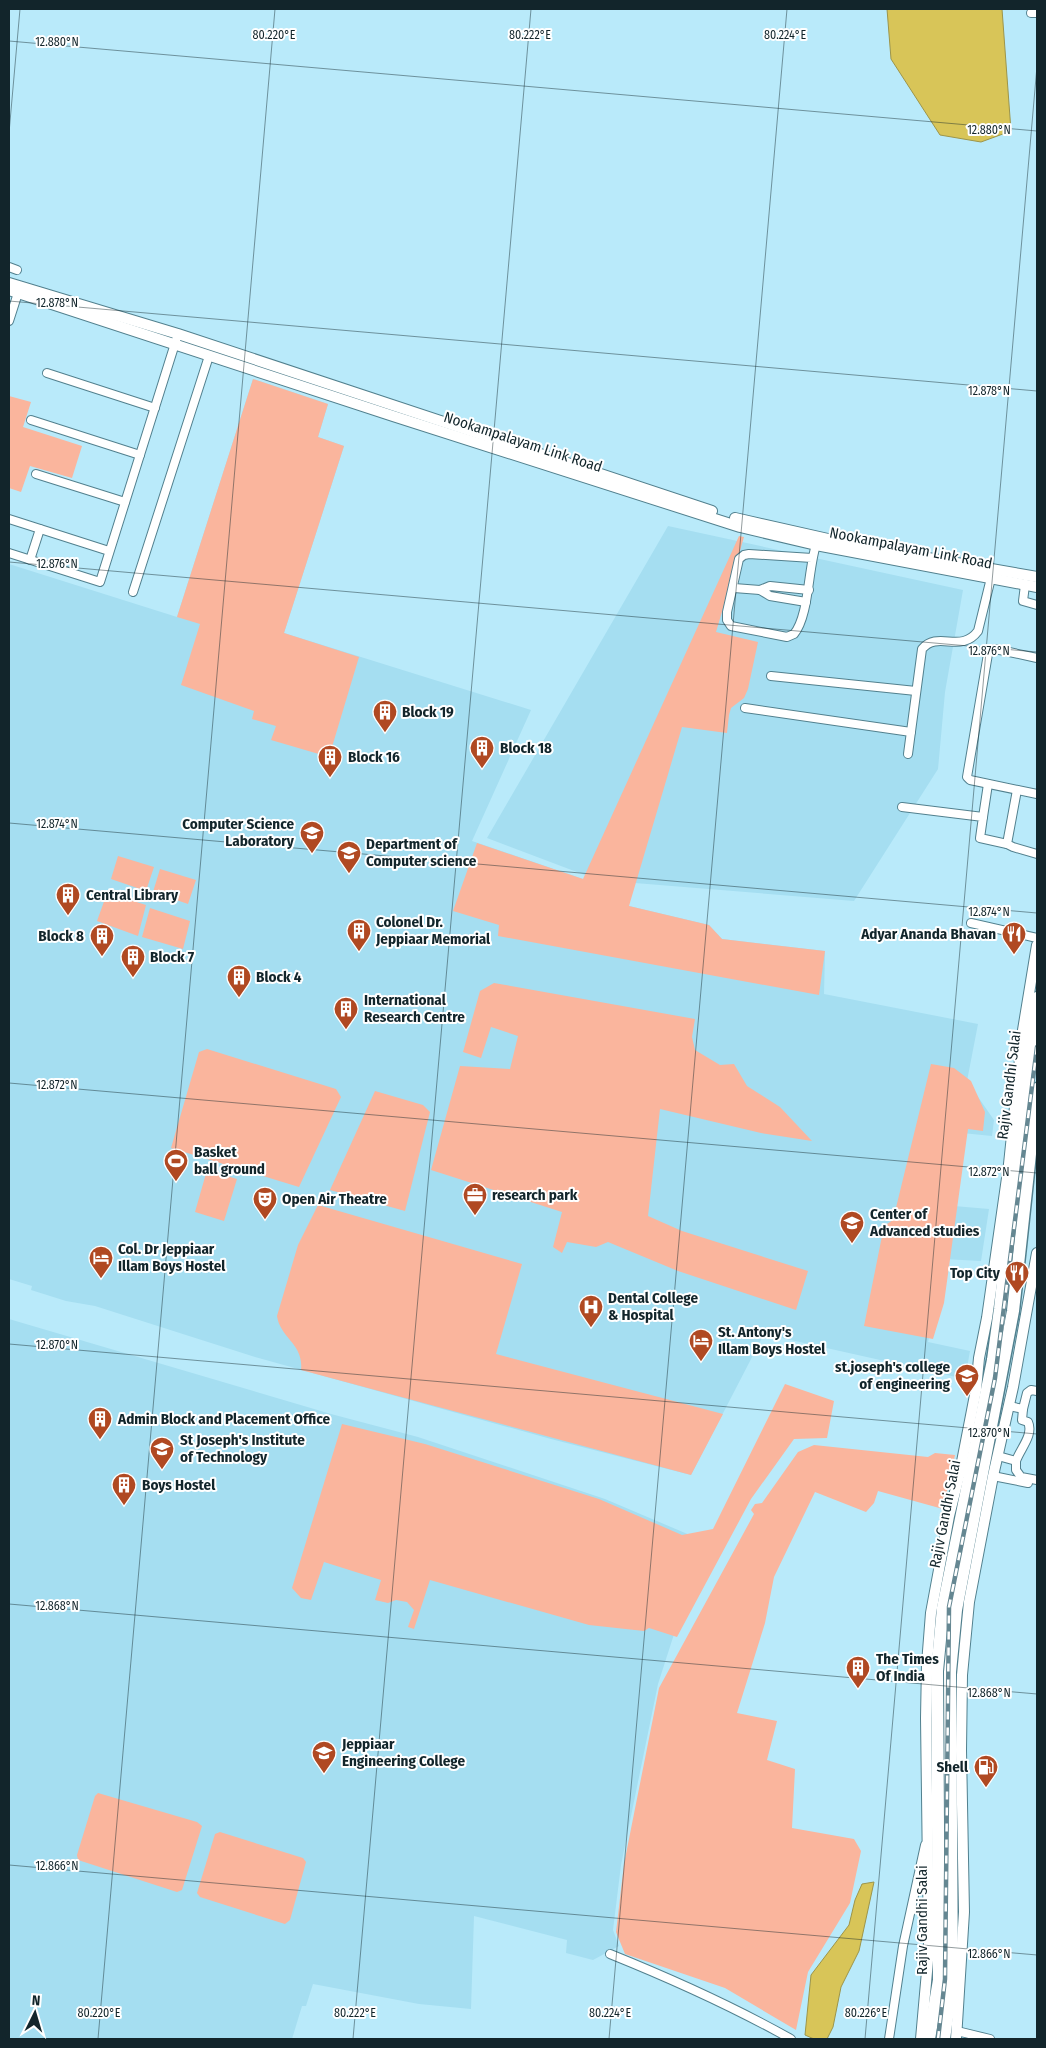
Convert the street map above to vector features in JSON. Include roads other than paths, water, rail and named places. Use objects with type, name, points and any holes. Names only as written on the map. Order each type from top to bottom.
[{"type":"main road","name":"Rajiv Gandhi Salai","points":[[930,2039],[939,1980],[934,1885],[938,1662],[942,1608],[993,1360],[1026,1072],[1037,998]]},
{"type":"main road","name":"Rajiv Gandhi Salai","points":[[944,2039],[952,1981],[950,1672],[956,1610],[1013,1311],[1037,1089]]},
{"type":"main road","points":[[976,1439],[989,1442]]},
{"type":"street","points":[[9,267],[17,270]]},
{"type":"street","name":"Nookampalayam Link Road","points":[[9,283],[178,334],[738,519],[859,546],[1037,577]]},
{"type":"street","points":[[9,321],[13,292]]},
{"type":"street","name":"Nookampalayam Link Road","points":[[13,292],[721,521],[816,545],[1037,587]]},
{"type":"street","points":[[9,553],[100,582],[178,334]]},
{"type":"street","points":[[133,592],[210,356]]},
{"type":"street","points":[[47,373],[155,408]]},
{"type":"street","points":[[31,420],[140,455]]},
{"type":"street","points":[[36,474],[125,502]]},
{"type":"street","points":[[9,519],[109,551]]},
{"type":"street","points":[[30,560],[40,529]]},
{"type":"street","points":[[812,558],[744,555],[739,559],[734,588],[727,612],[727,620],[731,626],[787,637],[797,632],[806,602],[812,558],[816,545]]},
{"type":"street","points":[[908,754],[919,660],[922,649],[932,641],[968,641],[978,631],[991,578]]},
{"type":"street","points":[[1025,585],[1023,602],[1037,605]]},
{"type":"street","points":[[734,588],[760,590],[770,586],[808,590]]},
{"type":"street","points":[[760,590],[770,596],[806,602]]},
{"type":"street","points":[[1037,658],[995,649],[991,650],[988,654],[967,773],[967,778],[970,780],[1037,794]]},
{"type":"street","points":[[771,676],[916,691]]},
{"type":"street","points":[[745,708],[911,732]]},
{"type":"street","points":[[988,784],[980,838],[1007,844],[1037,854]]},
{"type":"street","points":[[1007,844],[1017,790]]},
{"type":"street","points":[[902,807],[983,817]]},
{"type":"street","points":[[971,923],[1037,938]]},
{"type":"street","points":[[921,2039],[934,1885],[929,1827],[926,1718],[927,1664],[931,1613],[949,1516],[960,1472],[976,1390],[979,1358],[987,1318],[1009,1164],[1023,1030],[1037,945]]},
{"type":"street","points":[[990,2039],[957,2035],[964,1912],[961,1750],[962,1675],[969,1602],[993,1476],[1009,1406],[1037,1253]]},
{"type":"street","points":[[1037,1391],[1031,1390],[1027,1393],[1022,1420],[1030,1425],[1026,1442],[1020,1450],[1016,1461],[1018,1474],[1021,1477],[1037,1480]]},
{"type":"street","points":[[1009,1406],[1023,1409]]},
{"type":"street","points":[[998,1456],[1016,1461]]},
{"type":"street","points":[[993,1476],[1037,1485]]},
{"type":"street","points":[[889,2039],[904,1946],[929,1827]]},
{"type":"street","points":[[610,1954],[741,2011],[791,2039]]},
{"type":"railway","points":[[938,2039],[945,1979],[949,1607],[995,1378],[1037,1047]]},
{"type":"place","name":"Block 19","points":[[385,733]]},
{"type":"place","name":"Block 18","points":[[482,769]]},
{"type":"place","name":"Block 16","points":[[330,778]]},
{"type":"place","name":"Computer Science Laboratory","points":[[312,854]]},
{"type":"place","name":"Department of Computer science","points":[[349,874]]},
{"type":"place","name":"Central Library","points":[[68,916]]},
{"type":"place","name":"Colonel Dr. Jeppiaar Memorial","points":[[359,952]]},
{"type":"place","name":"Adyar Ananda Bhavan","points":[[1014,955]]},
{"type":"place","name":"Block 8","points":[[102,957]]},
{"type":"place","name":"Block 7","points":[[133,978]]},
{"type":"place","name":"Block 4","points":[[239,998]]},
{"type":"place","name":"International Research Centre","points":[[346,1030]]},
{"type":"place","name":"Basket ball ground","points":[[176,1182]]},
{"type":"place","name":"research park","points":[[475,1216]]},
{"type":"place","name":"Open Air Theatre","points":[[265,1220]]},
{"type":"place","name":"Center of Advanced studies","points":[[852,1244]]},
{"type":"place","name":"Col. Dr Jeppiaar Illam Boys Hostel","points":[[101,1279]]},
{"type":"place","name":"Top City","points":[[1017,1294]]},
{"type":"place","name":"Dental College & Hospital","points":[[591,1328]]},
{"type":"place","name":"St. Antony's Illam Boys Hostel","points":[[701,1362]]},
{"type":"place","name":"st.joseph's college of engineering","points":[[967,1397]]},
{"type":"place","name":"Admin Block and Placement Office","points":[[100,1440]]},
{"type":"place","name":"St Joseph's Institute of Technology","points":[[162,1470]]},
{"type":"place","name":"Boys Hostel","points":[[124,1506]]},
{"type":"place","name":"The Times Of India","points":[[858,1689]]},
{"type":"place","name":"Jeppiaar Engineering College","points":[[324,1774]]},
{"type":"place","name":"Shell","points":[[986,1788]]}]
